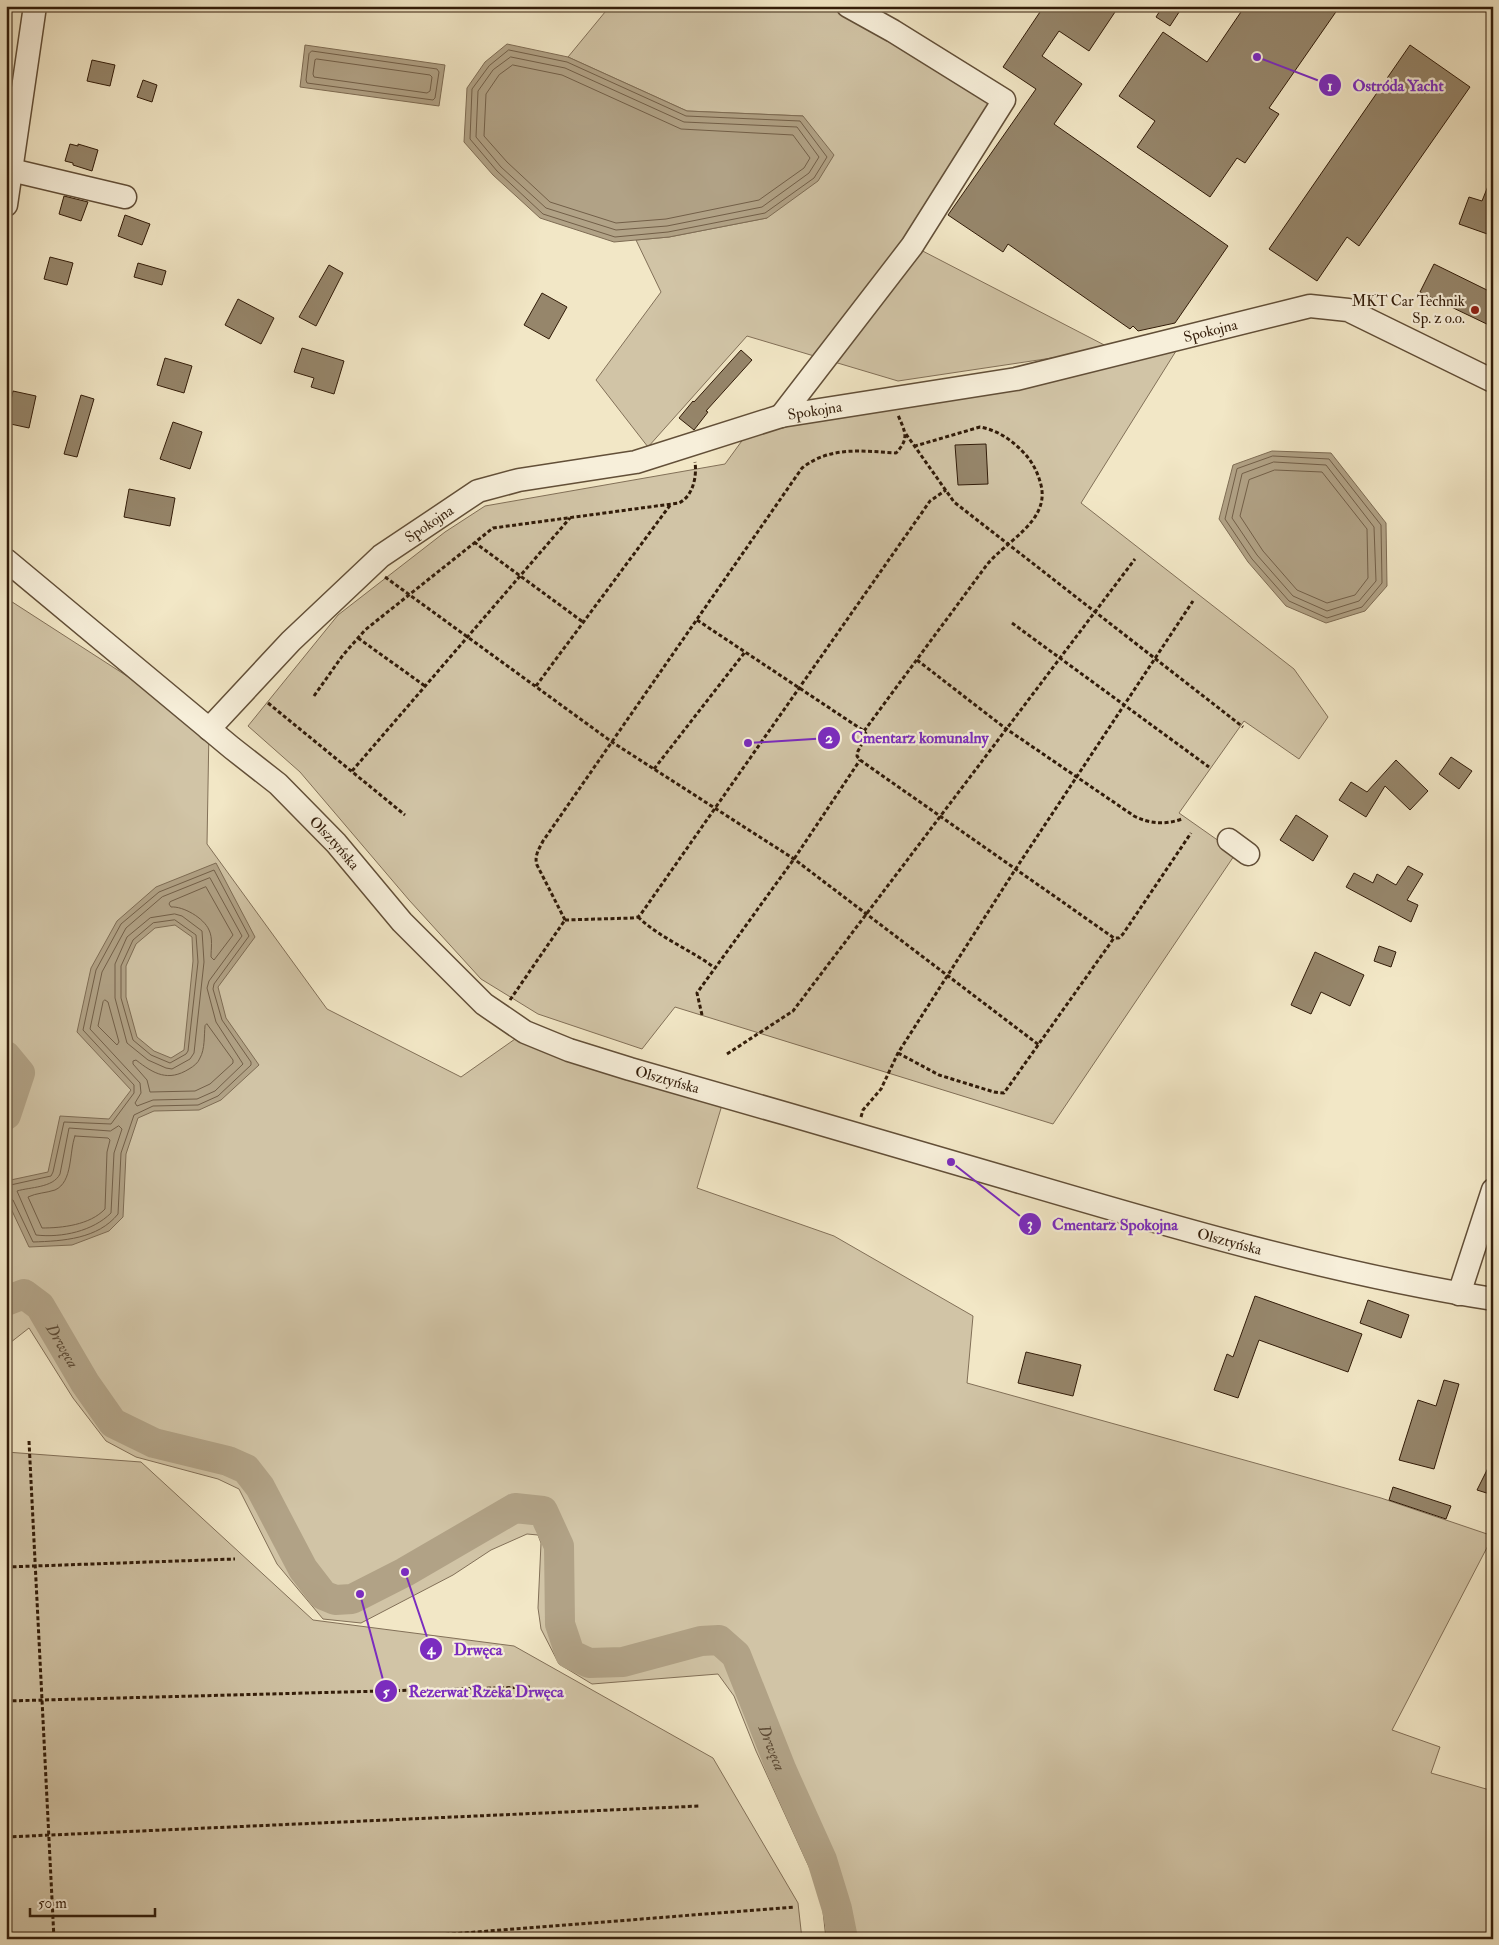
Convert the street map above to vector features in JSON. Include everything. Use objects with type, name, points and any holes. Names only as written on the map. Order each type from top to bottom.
[{"type":"street","points":[[6,205],[35,6]]},
{"type":"street","points":[[781,416],[912,246],[1004,100],[893,31],[848,6]]},
{"type":"street","points":[[11,170],[125,197]]},
{"type":"street","name":"Spokojna","points":[[209,729],[291,641],[381,556],[478,491],[519,480],[636,462],[781,416],[1016,379],[1310,306],[1348,310],[1493,381]]},
{"type":"street","name":"Olsztyńska","points":[[6,560],[278,784],[336,842],[402,922],[484,1004],[525,1032],[578,1053],[1187,1232],[1322,1265],[1459,1294],[1493,1299]]},
{"type":"street","points":[[1229,840],[1248,854]]},
{"type":"street","points":[[1459,1294],[1493,1190]]},
{"type":"path","points":[[890,398],[906,433],[954,502],[1243,727]]},
{"type":"path","points":[[864,731],[994,555],[1030,523],[1041,507],[1043,500],[1040,480],[1034,465],[1018,446],[987,428],[980,427],[914,446]]},
{"type":"path","points":[[565,920],[535,860],[543,841],[802,468],[821,456],[835,453],[896,452],[902,446],[906,433]]},
{"type":"path","points":[[314,696],[365,630],[493,528],[671,504],[684,500],[696,478],[692,445]]},
{"type":"path","points":[[638,917],[930,501],[946,490]]},
{"type":"path","points":[[536,686],[671,504]]},
{"type":"path","points":[[352,771],[570,517]]},
{"type":"path","points":[[474,542],[583,622]]},
{"type":"path","points":[[727,1054],[793,1011],[1135,559]]},
{"type":"path","points":[[371,566],[612,742],[794,859],[1039,1045]]},
{"type":"path","points":[[855,1134],[863,1110],[881,1089],[898,1053],[1016,869],[1193,601]]},
{"type":"path","points":[[697,620],[868,734],[858,751],[857,756],[860,760],[1114,938]]},
{"type":"path","points":[[1012,623],[1209,767]]},
{"type":"path","points":[[358,638],[425,686]]},
{"type":"path","points":[[654,769],[745,652]]},
{"type":"path","points":[[917,660],[1006,728],[1139,819],[1163,824],[1182,819]]},
{"type":"path","points":[[268,703],[405,815]]},
{"type":"path","points":[[702,1015],[697,993],[794,859],[860,760]]},
{"type":"path","points":[[898,1053],[939,1075],[994,1092],[1004,1093],[1114,938],[1118,938],[1123,934],[1191,833]]},
{"type":"path","points":[[565,920],[638,917],[646,925],[696,954],[715,968]]},
{"type":"path","points":[[509,1002],[565,920]]},
{"type":"path","points":[[29,1441],[54,1939]]},
{"type":"path","points":[[6,1567],[235,1559]]},
{"type":"path","points":[[6,1701],[532,1687]]},
{"type":"path","points":[[6,1837],[700,1806]]},
{"type":"path","points":[[387,1939],[795,1907]]},
{"type":"shaded area","points":[[610,6],[848,6],[1004,100],[913,246],[1112,349],[898,381],[747,336],[648,447],[596,380],[661,292],[636,240],[669,237],[767,218],[803,116],[687,111],[568,57]]},
{"type":"shaded area","points":[[1176,351],[1081,503],[1294,669],[1328,717],[1299,759],[1244,721],[1179,813],[1236,853],[1053,1124],[675,1007],[642,1049],[538,1014],[481,979],[409,900],[300,772],[248,726],[338,615],[445,532],[485,506],[725,464],[744,438],[789,424]]},
{"type":"shaded area","points":[[6,598],[209,729],[207,844],[327,1009],[461,1077],[525,1032],[725,1095],[697,1188],[834,1236],[973,1316],[967,1383],[1381,1498],[1493,1536],[1392,1730],[1440,1747],[1431,1773],[1493,1791],[1493,1939],[826,1939],[821,1893],[756,1751],[734,1696],[718,1674],[592,1684],[559,1664],[541,1629],[538,1608],[541,1543],[538,1535],[527,1534],[491,1550],[453,1575],[361,1623],[323,1619],[277,1564],[239,1489],[218,1479],[136,1457],[106,1441],[73,1398],[29,1328],[6,1346]]},
{"type":"shaded area","points":[[6,1452],[141,1462],[313,1620],[514,1646],[713,1758],[798,1903],[802,1939],[6,1939]]},
{"type":"water","points":[[507,44],[568,57],[687,111],[803,116],[834,155],[818,181],[767,218],[669,237],[614,242],[540,218],[493,175],[464,142],[467,88],[485,62]]},
{"type":"water","points":[[305,45],[445,65],[439,106],[300,87]]},
{"type":"water","points":[[1272,451],[1331,453],[1386,523],[1387,586],[1365,611],[1326,623],[1286,606],[1248,562],[1219,519],[1233,465]]},
{"type":"water","points":[[216,863],[255,937],[218,987],[226,1018],[259,1065],[221,1100],[199,1110],[154,1111],[138,1118],[126,1154],[123,1217],[109,1231],[72,1245],[29,1247],[6,1198],[6,1181],[48,1172],[60,1116],[109,1119],[131,1090],[77,1032],[91,968],[117,921],[156,887]],"holes":[[[175,925],[192,937],[193,961],[184,1050],[171,1058],[154,1051],[137,1037],[126,997],[126,966],[136,944],[155,928]]]},
{"type":"water","points":[[818,1826],[836,1873],[852,1939],[829,1939],[818,1886],[798,1836]]},
{"type":"building","points":[[1044,6],[1119,6],[1089,51],[1059,31],[1042,56],[1082,84],[1054,124],[1228,246],[1175,323],[1138,331],[1133,326],[1130,329],[1008,244],[1003,252],[948,215],[1036,89],[1003,67]]},
{"type":"building","points":[[1163,6],[1183,6],[1170,26],[1156,17]]},
{"type":"building","points":[[1245,6],[1340,6],[1269,108],[1279,114],[1245,163],[1237,158],[1210,197],[1137,147],[1155,121],[1119,96],[1163,32],[1207,62]]},
{"type":"building","points":[[1410,45],[1470,87],[1359,246],[1347,237],[1317,281],[1269,249]]},
{"type":"building","points":[[92,60],[115,65],[110,86],[87,81]]},
{"type":"building","points":[[143,80],[157,85],[152,102],[137,97]]},
{"type":"building","points":[[70,144],[78,146],[78,144],[98,150],[92,171],[65,161]]},
{"type":"building","points":[[1492,176],[1493,236],[1459,224],[1469,197],[1482,201]]},
{"type":"building","points":[[64,196],[88,202],[81,221],[59,214]]},
{"type":"building","points":[[125,215],[150,224],[142,245],[118,236]]},
{"type":"building","points":[[50,257],[73,263],[67,285],[44,279]]},
{"type":"building","points":[[138,263],[166,271],[162,285],[134,277]]},
{"type":"building","name":"MKT Car Technik Sp. z o.o.","points":[[1434,264],[1493,293],[1493,327],[1420,292]]},
{"type":"building","points":[[329,265],[343,273],[316,326],[299,317]]},
{"type":"building","points":[[542,293],[567,307],[549,339],[524,325]]},
{"type":"building","points":[[238,299],[274,318],[261,344],[225,325]]},
{"type":"building","points":[[302,348],[344,361],[334,394],[311,387],[314,378],[294,372]]},
{"type":"building","points":[[741,350],[752,360],[706,411],[708,412],[694,430],[679,418]]},
{"type":"building","points":[[165,358],[192,366],[184,393],[157,385]]},
{"type":"building","points":[[13,391],[36,396],[29,428],[6,423]]},
{"type":"building","points":[[81,395],[94,399],[77,457],[64,454]]},
{"type":"building","points":[[173,422],[202,432],[190,469],[160,459]]},
{"type":"building","points":[[986,444],[988,484],[958,485],[955,445]]},
{"type":"building","points":[[129,489],[175,498],[170,526],[124,517]]},
{"type":"building","points":[[1451,757],[1472,771],[1459,789],[1439,774]]},
{"type":"building","points":[[1396,760],[1428,791],[1410,810],[1385,786],[1366,817],[1339,800],[1351,782],[1367,792]]},
{"type":"building","points":[[1296,815],[1328,836],[1313,861],[1280,840]]},
{"type":"building","points":[[1408,866],[1423,874],[1407,900],[1418,905],[1411,922],[1346,887],[1354,873],[1373,883],[1377,874],[1396,885]]},
{"type":"building","points":[[1379,946],[1396,952],[1391,967],[1374,961]]},
{"type":"building","points":[[1315,952],[1364,975],[1350,1006],[1321,992],[1311,1014],[1291,1005]]},
{"type":"building","points":[[1255,1296],[1362,1334],[1348,1372],[1259,1340],[1238,1398],[1214,1390],[1227,1354],[1233,1357]]},
{"type":"building","points":[[1368,1300],[1409,1315],[1401,1338],[1360,1323]]},
{"type":"building","points":[[1026,1352],[1081,1365],[1073,1396],[1018,1383]]},
{"type":"building","points":[[1444,1380],[1459,1384],[1434,1469],[1399,1460],[1418,1400],[1436,1406]]},
{"type":"building","points":[[1493,1458],[1493,1495],[1477,1490]]},
{"type":"building","points":[[1393,1487],[1451,1506],[1446,1519],[1389,1500]]},
{"type":"waterway","name":"Drwęca","points":[[6,1056],[20,1073],[6,1115]]},
{"type":"waterway","name":"Drwęca","points":[[6,1301],[24,1294],[40,1306],[85,1383],[113,1423],[154,1443],[228,1461],[246,1469],[260,1487],[303,1569],[323,1595],[335,1600],[352,1599],[405,1572],[515,1508],[543,1511],[559,1546],[560,1624],[570,1654],[589,1663],[623,1662],[701,1641],[719,1640],[736,1655],[782,1771],[822,1860],[837,1909],[843,1939]]},
{"type":"place","name":"Ostróda Yacht","points":[[1257,57]]},
{"type":"place","name":"MKT Car Technik Sp. z o.o.","points":[[1475,310]]},
{"type":"place","name":"Cmentarz komunalny","points":[[748,743]]},
{"type":"place","name":"Cmentarz Spokojna","points":[[951,1162]]},
{"type":"place","name":"Drwęca","points":[[405,1572]]},
{"type":"place","name":"Rezerwat Rzeka Drwęca","points":[[360,1594]]}]
